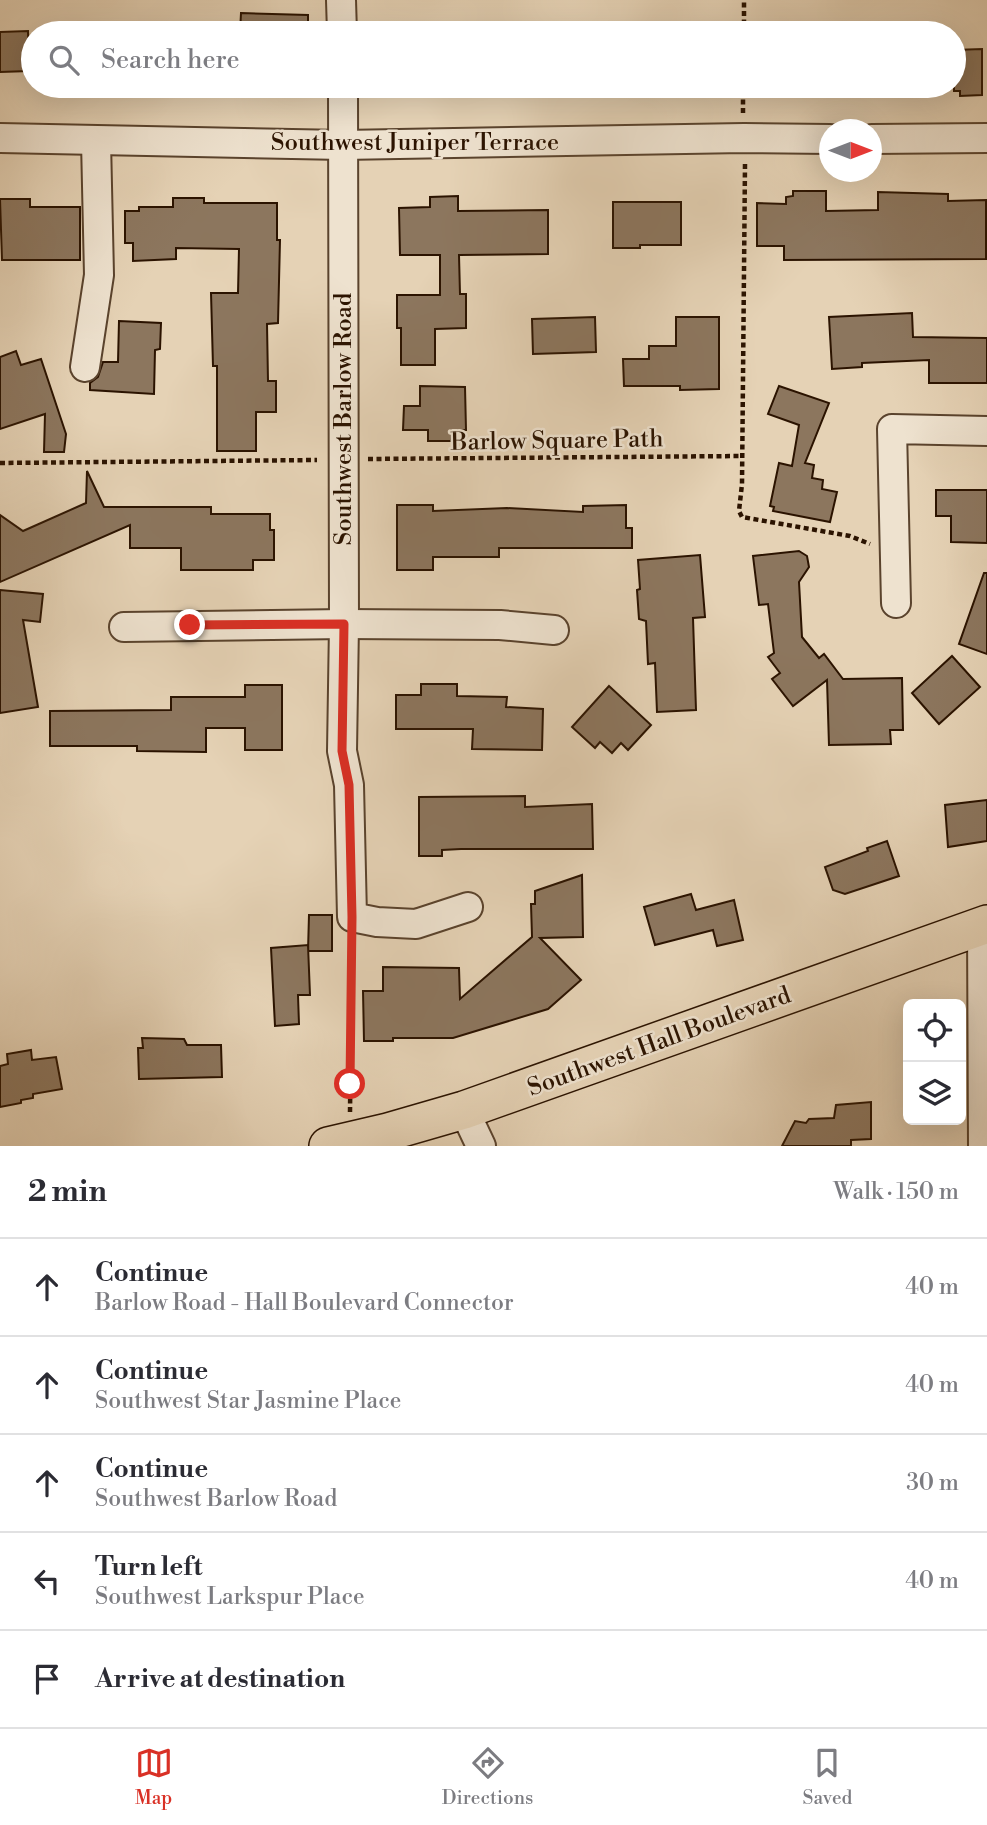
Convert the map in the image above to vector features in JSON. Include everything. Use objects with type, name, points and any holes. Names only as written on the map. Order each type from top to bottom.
[{"type":"main road","name":"Southwest Hall Boulevard","points":[[339,1144],[464,1110],[985,925]]},
{"type":"street","points":[[341,0],[342,21]]},
{"type":"street","name":"Southwest Barlow Road","points":[[343,98],[342,751],[349,785],[352,917]]},
{"type":"street","name":"Southwest Juniper Terrace","points":[[0,138],[343,145],[819,139]]},
{"type":"street","points":[[882,139],[987,138]]},
{"type":"street","points":[[85,367],[99,275],[96,141]]},
{"type":"street","points":[[896,603],[892,429],[987,431]]},
{"type":"street","points":[[124,627],[500,625],[554,630]]},
{"type":"street","points":[[352,917],[377,922],[416,924],[468,907]]},
{"type":"street","points":[[983,1146],[985,925]]},
{"type":"street","points":[[464,1110],[481,1146]]},
{"type":"path","points":[[744,0],[744,21]]},
{"type":"path","points":[[743,98],[743,111]]},
{"type":"path","points":[[744,162],[739,511],[742,517],[850,536],[894,551]]},
{"type":"path","name":"Barlow Square Path","points":[[373,459],[741,456]]},
{"type":"path","points":[[0,463],[307,460]]},
{"type":"path","points":[[339,1144],[352,917]]},
{"type":"building","points":[[241,13],[308,15],[308,21],[241,21]]},
{"type":"building","points":[[21,31],[21,71],[0,72],[0,32]]},
{"type":"building","points":[[982,49],[982,95],[966,96],[966,50]]},
{"type":"building","points":[[793,191],[826,191],[826,211],[878,210],[878,192],[948,194],[948,201],[986,200],[986,259],[784,260],[784,246],[757,246],[757,203],[786,204],[786,197],[793,196]]},
{"type":"building","points":[[458,196],[458,211],[548,210],[548,254],[459,255],[460,294],[466,294],[466,328],[435,329],[435,365],[401,365],[401,328],[397,328],[397,295],[440,295],[440,255],[400,255],[399,208],[430,207],[430,197]]},
{"type":"building","points":[[173,198],[204,198],[204,203],[277,203],[277,240],[280,240],[278,323],[267,324],[268,381],[276,381],[276,412],[256,412],[256,451],[217,451],[217,366],[213,366],[211,293],[238,293],[239,249],[176,248],[176,259],[133,261],[133,243],[125,243],[125,211],[139,211],[139,207],[173,207]]},
{"type":"building","points":[[0,199],[30,199],[30,207],[80,207],[80,260],[2,260]]},
{"type":"building","points":[[613,202],[681,202],[681,245],[613,248]]},
{"type":"building","points":[[912,313],[913,337],[987,338],[987,383],[929,383],[929,360],[862,363],[862,367],[832,369],[829,317]]},
{"type":"building","points":[[595,317],[596,352],[533,354],[532,319]]},
{"type":"building","points":[[676,317],[719,317],[719,389],[680,390],[680,386],[624,386],[623,359],[649,359],[649,346],[676,346]]},
{"type":"building","points":[[119,321],[161,323],[160,349],[155,350],[154,394],[90,390],[90,383],[98,377],[103,362],[118,362]]},
{"type":"building","points":[[16,351],[21,365],[41,359],[66,434],[64,452],[44,452],[45,414],[0,429],[0,357]]},
{"type":"building","points":[[420,386],[465,387],[466,430],[451,430],[451,441],[428,441],[428,430],[403,430],[404,406],[420,406]]},
{"type":"building","points":[[779,386],[829,403],[805,463],[814,465],[812,478],[823,480],[822,489],[837,492],[830,522],[773,511],[774,507],[770,506],[779,463],[792,466],[799,425],[768,414]]},
{"type":"building","points":[[87,471],[104,507],[211,507],[211,514],[270,514],[270,530],[274,530],[274,560],[253,560],[253,570],[181,570],[181,548],[130,548],[130,525],[0,582],[0,515],[23,531],[86,503]]},
{"type":"building","points":[[936,490],[987,490],[987,543],[951,542],[951,516],[936,516]]},
{"type":"building","points":[[397,505],[433,505],[433,511],[507,508],[583,512],[583,506],[626,505],[626,528],[632,528],[632,548],[499,548],[499,557],[433,557],[433,570],[397,570]]},
{"type":"building","points":[[799,551],[807,556],[809,567],[799,582],[802,637],[819,658],[824,654],[843,679],[902,678],[903,730],[890,730],[891,744],[829,745],[827,680],[793,706],[772,679],[780,673],[768,657],[774,653],[768,604],[759,605],[753,556]]},
{"type":"building","points":[[700,555],[705,617],[693,618],[696,710],[657,712],[655,663],[648,664],[646,621],[639,619],[638,560]]},
{"type":"building","points":[[984,573],[987,573],[987,654],[959,644]]},
{"type":"building","points":[[0,590],[43,594],[40,622],[23,620],[38,707],[0,713]]},
{"type":"building","points":[[952,656],[980,687],[939,724],[912,693]]},
{"type":"building","points":[[421,684],[457,684],[457,696],[507,697],[506,707],[543,709],[542,750],[472,749],[473,729],[396,729],[396,695],[421,695]]},
{"type":"building","points":[[245,685],[282,685],[282,750],[245,750],[245,728],[206,728],[206,752],[137,751],[137,746],[50,746],[50,711],[171,710],[171,697],[245,697]]},
{"type":"building","points":[[609,686],[651,725],[628,750],[621,743],[612,753],[600,742],[595,748],[572,727]]},
{"type":"building","points":[[525,796],[525,807],[592,804],[593,849],[461,849],[442,850],[442,856],[419,856],[419,797]]},
{"type":"building","points":[[987,800],[987,841],[948,847],[945,805]]},
{"type":"building","points":[[887,841],[899,876],[845,894],[833,890],[825,867]]},
{"type":"building","points":[[582,875],[583,937],[540,938],[581,980],[548,1009],[453,1038],[364,1041],[363,991],[383,991],[383,967],[459,968],[460,999],[532,937],[531,904],[535,904],[535,891]]},
{"type":"building","points":[[691,894],[696,910],[734,900],[743,940],[717,946],[713,930],[655,945],[644,907]]},
{"type":"building","points":[[309,915],[332,915],[332,951],[308,951]]},
{"type":"building","points":[[308,945],[310,995],[298,995],[299,1024],[275,1026],[271,948]]},
{"type":"building","points":[[142,1038],[184,1039],[187,1045],[221,1045],[222,1077],[139,1079],[138,1048],[143,1048]]},
{"type":"building","points":[[31,1050],[32,1060],[56,1057],[62,1089],[33,1094],[33,1098],[21,1100],[21,1103],[0,1107],[0,1066],[8,1064],[7,1054]]},
{"type":"building","points":[[871,1102],[871,1139],[851,1140],[851,1146],[782,1146],[795,1121],[806,1123],[809,1119],[834,1118],[836,1105]]},
{"type":"route","points":[[190,625],[344,624],[342,751],[349,785],[352,917],[350,1084]]}]
